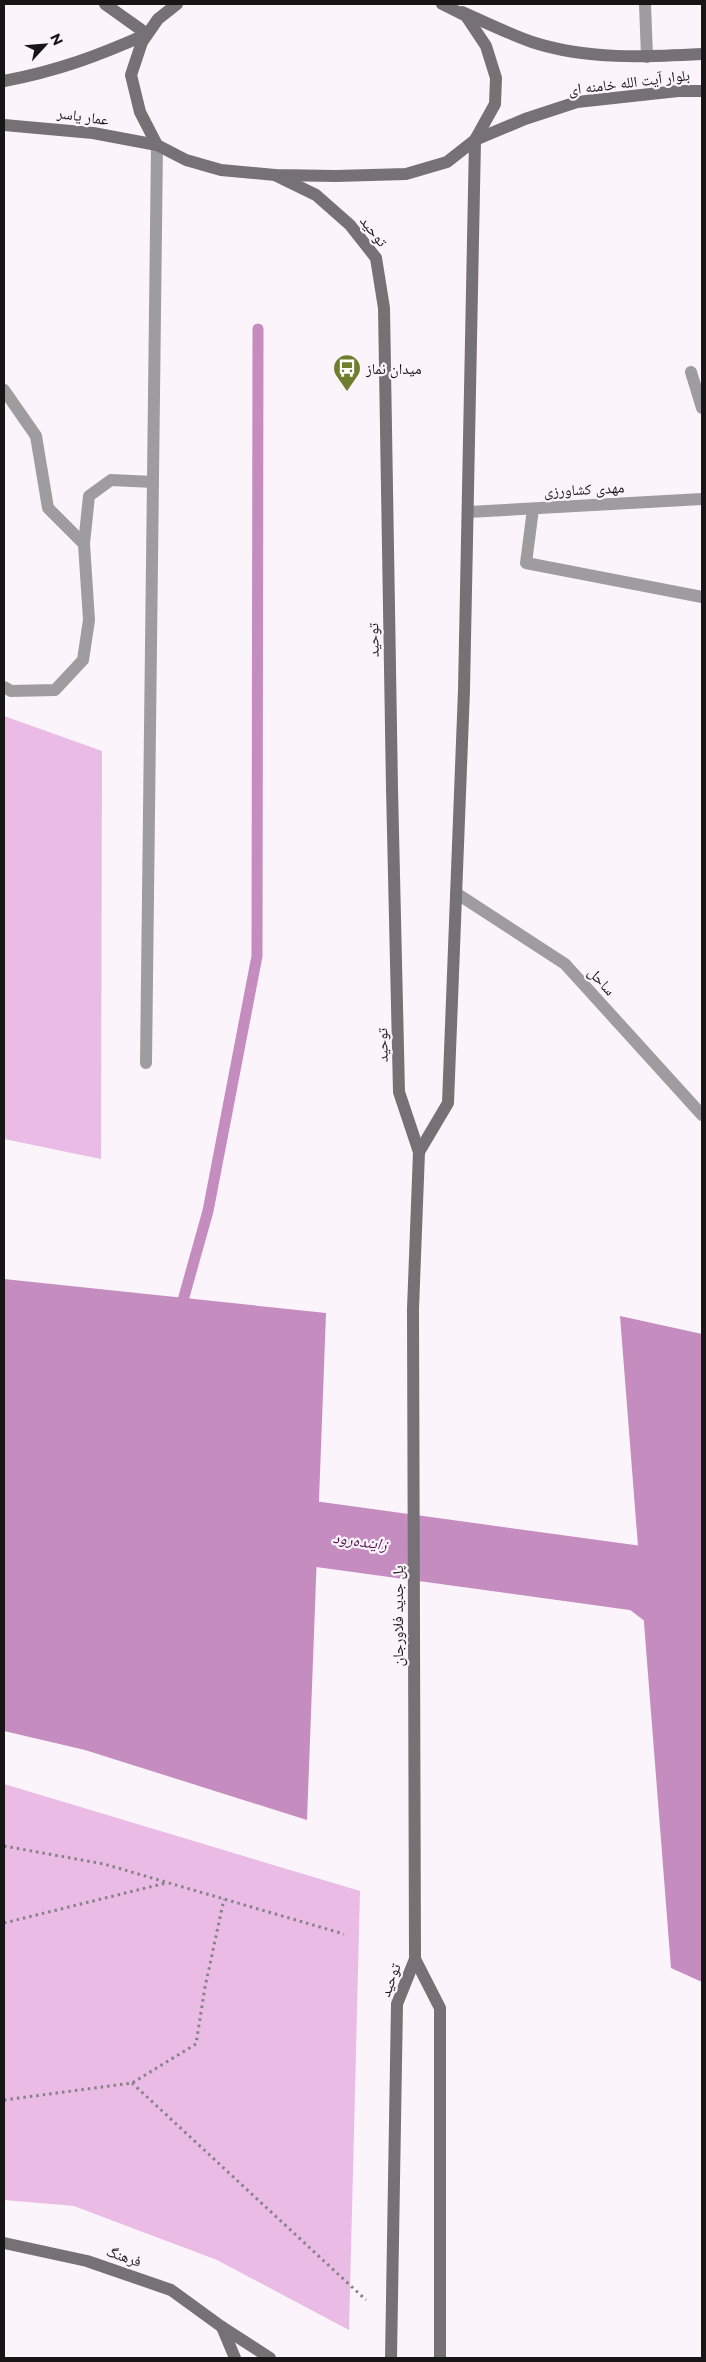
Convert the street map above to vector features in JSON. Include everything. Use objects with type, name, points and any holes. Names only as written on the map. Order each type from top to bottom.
[{"type":"main road","points":[[105,4],[147,34]]},
{"type":"main road","points":[[178,4],[158,19],[147,34],[142,42],[131,75],[140,112],[157,144],[186,160],[221,170],[275,175],[406,174],[446,162],[475,140],[495,104],[496,78],[486,46],[466,16],[443,4]]},
{"type":"main road","name":"بلوار آیت الله خامنه ای","points":[[443,4],[533,42],[589,55],[647,57],[702,54]]},
{"type":"main road","points":[[4,81],[48,73],[87,60],[147,34]]},
{"type":"main road","name":"بلوار آیت الله خامنه ای","points":[[475,140],[525,119],[577,102],[678,91],[702,91]]},
{"type":"main road","name":"عمار یاسر","points":[[4,125],[83,132],[157,144]]},
{"type":"main road","name":"توحید","points":[[419,1152],[448,1103],[464,690],[475,140]]},
{"type":"main road","name":"توحید","points":[[275,175],[316,195],[350,225],[376,258],[384,308],[399,1092],[419,1152],[413,1310]]},
{"type":"main road","name":"پل جدید فلاورجان","points":[[413,1310],[415,1959]]},
{"type":"main road","name":"توحید","points":[[391,2358],[397,2004],[415,1959]]},
{"type":"main road","name":"توحید","points":[[415,1959],[440,2008],[440,2358]]},
{"type":"main road","name":"فرهنگ","points":[[4,2243],[87,2260],[171,2290],[222,2327],[270,2358]]},
{"type":"main road","points":[[222,2327],[236,2358]]},
{"type":"street","points":[[645,4],[647,57]]},
{"type":"street","points":[[146,1063],[157,144]]},
{"type":"street","points":[[691,372],[702,408]]},
{"type":"street","points":[[4,390],[36,436],[48,508],[84,544]]},
{"type":"street","points":[[4,687],[11,690],[55,690],[83,660],[89,620],[84,544],[88,496],[111,480],[153,482]]},
{"type":"street","name":"مهدی کشاورزی","points":[[468,512],[702,499]]},
{"type":"street","points":[[533,508],[526,563],[702,597]]},
{"type":"street","name":"ساحل","points":[[456,893],[565,964],[702,1115]]},
{"type":"path","points":[[4,1846],[104,1864],[344,1934]]},
{"type":"path","points":[[4,1923],[167,1882]]},
{"type":"path","points":[[4,2100],[132,2083],[196,2044],[205,1987],[224,1899]]},
{"type":"path","points":[[132,2083],[392,2324]]},
{"type":"shaded area","points":[[4,716],[102,751],[101,1159],[4,1139]]},
{"type":"shaded area","points":[[4,1279],[326,1313],[307,1820],[85,1750],[4,1731]]},
{"type":"shaded area","points":[[620,1316],[702,1334],[702,1982],[671,1968]]},
{"type":"shaded area","points":[[4,1784],[360,1891],[349,2330],[217,2260],[74,2206],[4,2200]]},
{"type":"waterway","points":[[180,1311],[208,1211],[257,956],[258,329]]},
{"type":"waterway","name":"زاینده‌رود","points":[[228,1522],[643,1579],[702,1624]]},
{"type":"place","name":"میدان نماز","points":[[347,392]]}]
